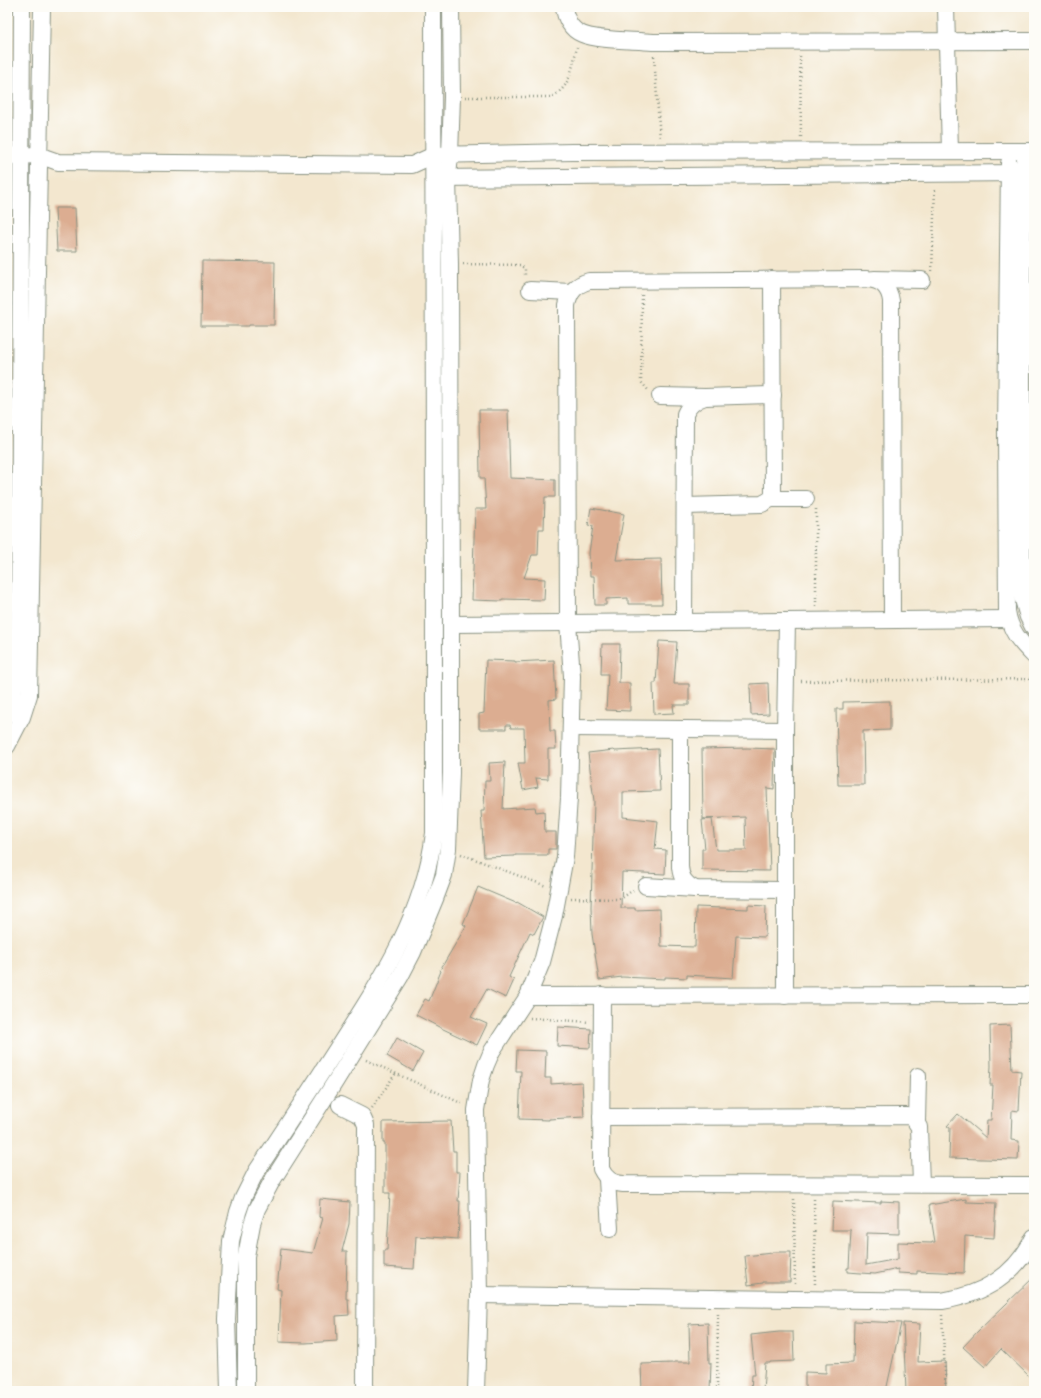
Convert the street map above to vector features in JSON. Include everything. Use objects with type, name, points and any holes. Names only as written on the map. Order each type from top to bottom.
[{"type":"street","points":[[7,714],[13,697],[18,635],[14,164],[22,7]]},
{"type":"street","points":[[7,746],[22,717],[29,695],[42,7]]},
{"type":"street","points":[[246,1391],[246,1256],[252,1224],[257,1209],[272,1181],[400,977],[413,952],[440,887],[448,849],[451,773],[450,264],[441,177],[434,155],[433,7]]},
{"type":"street","points":[[229,1391],[227,1319],[231,1241],[238,1212],[249,1185],[380,982],[404,935],[421,895],[432,854],[434,833],[441,177],[450,155],[452,97],[451,7]]},
{"type":"street","points":[[564,7],[564,13],[570,25],[581,34],[594,38],[653,42],[1034,41]]},
{"type":"street","points":[[946,7],[950,151]]},
{"type":"street","points":[[412,165],[434,155],[572,152],[1022,151],[1028,277],[1022,432],[1022,596],[1024,607],[1034,628]]},
{"type":"street","points":[[657,176],[658,152]]},
{"type":"street","points":[[14,164],[58,162],[412,165],[441,177],[1023,173]]},
{"type":"street","points":[[1023,173],[1006,432],[1007,607],[1008,619],[1015,636],[1034,656]]},
{"type":"street","points":[[476,1391],[479,1295],[476,1110],[481,1080],[486,1065],[500,1037],[528,996],[542,962],[559,894],[568,827],[572,676],[568,623],[567,305],[572,292],[576,286],[589,281],[772,279],[922,280]]},
{"type":"street","points":[[771,498],[773,494],[772,279]]},
{"type":"street","points":[[873,279],[879,281],[888,289],[891,301],[892,620]]},
{"type":"street","points":[[530,290],[572,292]]},
{"type":"street","points":[[660,396],[705,397],[773,395]]},
{"type":"street","points":[[684,622],[685,414],[695,401],[705,397]]},
{"type":"street","points":[[1006,432],[1022,432]]},
{"type":"street","points":[[684,506],[762,504],[771,498],[806,499]]},
{"type":"street","points":[[451,624],[1008,619]]},
{"type":"street","points":[[785,996],[785,730],[787,621]]},
{"type":"street","points":[[571,728],[785,730]]},
{"type":"street","points":[[680,729],[680,874],[688,886],[695,889]]},
{"type":"street","points":[[434,774],[451,773]]},
{"type":"street","points":[[646,886],[695,889],[785,890]]},
{"type":"street","points":[[602,995],[601,1169],[607,1179],[610,1230]]},
{"type":"street","points":[[528,996],[1034,995]]},
{"type":"street","points":[[918,1076],[917,1122],[920,1133],[921,1184]]},
{"type":"street","points":[[340,1105],[359,1114],[365,1122],[365,1391]]},
{"type":"street","points":[[601,1117],[902,1115],[913,1118],[917,1122]]},
{"type":"street","points":[[607,1179],[612,1182],[624,1184],[1034,1185]]},
{"type":"street","points":[[479,1295],[942,1301],[960,1298],[976,1293],[1007,1274],[1019,1261],[1034,1237]]},
{"type":"street","points":[[227,1319],[245,1319]]},
{"type":"path","points":[[452,97],[551,97],[564,88],[568,81],[581,34]]},
{"type":"path","points":[[800,41],[801,152]]},
{"type":"path","points":[[653,42],[658,152]]},
{"type":"path","points":[[922,280],[930,276],[933,268],[936,174]]},
{"type":"path","points":[[450,264],[520,265],[523,266],[525,272],[525,287],[530,290]]},
{"type":"path","points":[[642,280],[642,382],[647,390],[660,396]]},
{"type":"path","points":[[806,499],[813,502],[816,510],[816,621]]},
{"type":"path","points":[[786,681],[1034,679]]},
{"type":"path","points":[[448,849],[559,894],[616,900],[622,898],[635,889],[646,886]]},
{"type":"path","points":[[515,1016],[601,1023]]},
{"type":"path","points":[[353,1054],[476,1110]]},
{"type":"path","points":[[365,1122],[396,1074]]},
{"type":"path","points":[[794,1184],[795,1299]]},
{"type":"path","points":[[814,1184],[815,1299]]},
{"type":"path","points":[[717,1391],[718,1298]]},
{"type":"path","points":[[942,1301],[946,1391]]},
{"type":"building","points":[[55,208],[75,208],[77,251],[57,251]]},
{"type":"building","points":[[202,261],[275,262],[274,325],[201,326]]},
{"type":"building","points":[[479,410],[508,410],[510,478],[555,480],[555,497],[545,497],[544,529],[539,529],[538,555],[532,555],[524,578],[545,579],[544,600],[472,600],[475,509],[486,509],[484,478],[480,478]]},
{"type":"building","points":[[591,508],[624,514],[616,560],[661,559],[662,604],[628,604],[628,598],[606,599],[606,605],[595,605],[594,576],[590,576],[589,553],[593,526],[588,525]]},
{"type":"building","points":[[659,641],[677,642],[674,684],[689,684],[689,705],[673,705],[674,713],[654,714],[653,683],[656,683]]},
{"type":"building","points":[[602,644],[620,644],[619,683],[630,683],[630,711],[606,710],[608,674],[601,674]]},
{"type":"building","points":[[486,660],[515,662],[554,660],[556,699],[549,700],[550,731],[555,731],[556,749],[548,749],[548,779],[536,778],[538,787],[523,790],[518,763],[525,763],[524,728],[511,728],[510,725],[506,725],[506,729],[479,729],[479,714],[484,713]]},
{"type":"building","points":[[768,683],[769,714],[751,715],[750,684]]},
{"type":"building","points":[[890,701],[890,730],[863,731],[864,785],[838,785],[836,709],[843,709],[843,702]]},
{"type":"building","points":[[658,749],[660,791],[623,792],[623,817],[658,821],[655,849],[666,850],[665,874],[622,872],[621,908],[635,908],[635,910],[660,909],[661,946],[695,947],[696,907],[748,909],[748,905],[766,906],[765,937],[736,936],[733,978],[687,975],[687,978],[665,977],[665,979],[622,977],[599,980],[592,934],[591,907],[594,801],[588,753],[614,750]]},
{"type":"building","points":[[702,749],[775,749],[774,789],[767,788],[770,871],[702,870],[702,849],[705,849],[702,820],[712,819],[716,850],[746,850],[745,817],[703,819]]},
{"type":"building","points":[[505,762],[503,809],[535,807],[536,812],[544,811],[545,832],[556,832],[556,849],[548,849],[548,855],[484,857],[481,811],[484,811],[485,781],[490,781],[489,763]]},
{"type":"building","points":[[478,887],[516,903],[517,902],[543,917],[534,934],[530,932],[509,977],[514,980],[506,998],[487,989],[471,1017],[487,1024],[477,1045],[416,1015],[425,999],[429,1001],[441,971],[440,970],[466,926],[463,924]]},
{"type":"building","points":[[1010,1025],[1012,1070],[1021,1071],[1019,1111],[1012,1110],[1011,1140],[1019,1141],[1018,1160],[949,1158],[950,1128],[947,1126],[958,1114],[986,1138],[987,1120],[991,1120],[993,1085],[990,1085],[990,1026]]},
{"type":"building","points":[[558,1027],[591,1029],[590,1048],[557,1046]]},
{"type":"building","points":[[397,1038],[423,1053],[413,1071],[387,1056]]},
{"type":"building","points":[[517,1050],[546,1051],[545,1078],[551,1078],[551,1084],[582,1082],[584,1117],[549,1120],[519,1119],[521,1071],[516,1071]]},
{"type":"building","points":[[451,1121],[453,1151],[456,1151],[456,1172],[460,1172],[458,1239],[416,1236],[414,1269],[384,1267],[384,1250],[387,1250],[390,1193],[385,1193],[385,1143],[383,1143],[383,1122]]},
{"type":"building","points":[[320,1199],[350,1202],[349,1224],[342,1251],[347,1251],[346,1299],[348,1299],[349,1315],[336,1316],[337,1341],[305,1343],[279,1342],[281,1290],[277,1289],[281,1249],[313,1253],[323,1218],[319,1217]]},
{"type":"building","points":[[966,1199],[966,1202],[996,1203],[994,1238],[965,1236],[964,1273],[917,1271],[917,1274],[898,1273],[898,1269],[875,1274],[847,1272],[847,1268],[849,1268],[851,1230],[832,1230],[833,1201],[881,1203],[881,1201],[899,1202],[899,1234],[867,1233],[866,1265],[898,1259],[898,1242],[935,1242],[929,1205]]},
{"type":"building","points":[[772,1252],[791,1252],[790,1282],[763,1282],[748,1285],[745,1256]]},
{"type":"building","points":[[1034,1277],[1034,1371],[1029,1376],[1001,1349],[985,1367],[963,1347]]},
{"type":"building","points":[[854,1321],[901,1323],[886,1391],[805,1391],[805,1372],[826,1373],[826,1364],[853,1363]]},
{"type":"building","points":[[708,1323],[709,1363],[711,1363],[710,1391],[642,1391],[641,1364],[690,1362],[689,1324]]},
{"type":"building","points":[[903,1323],[920,1324],[918,1362],[945,1361],[946,1391],[906,1391]]},
{"type":"building","points":[[793,1332],[794,1361],[765,1363],[763,1391],[751,1391],[752,1375],[755,1375],[751,1335]]}]
